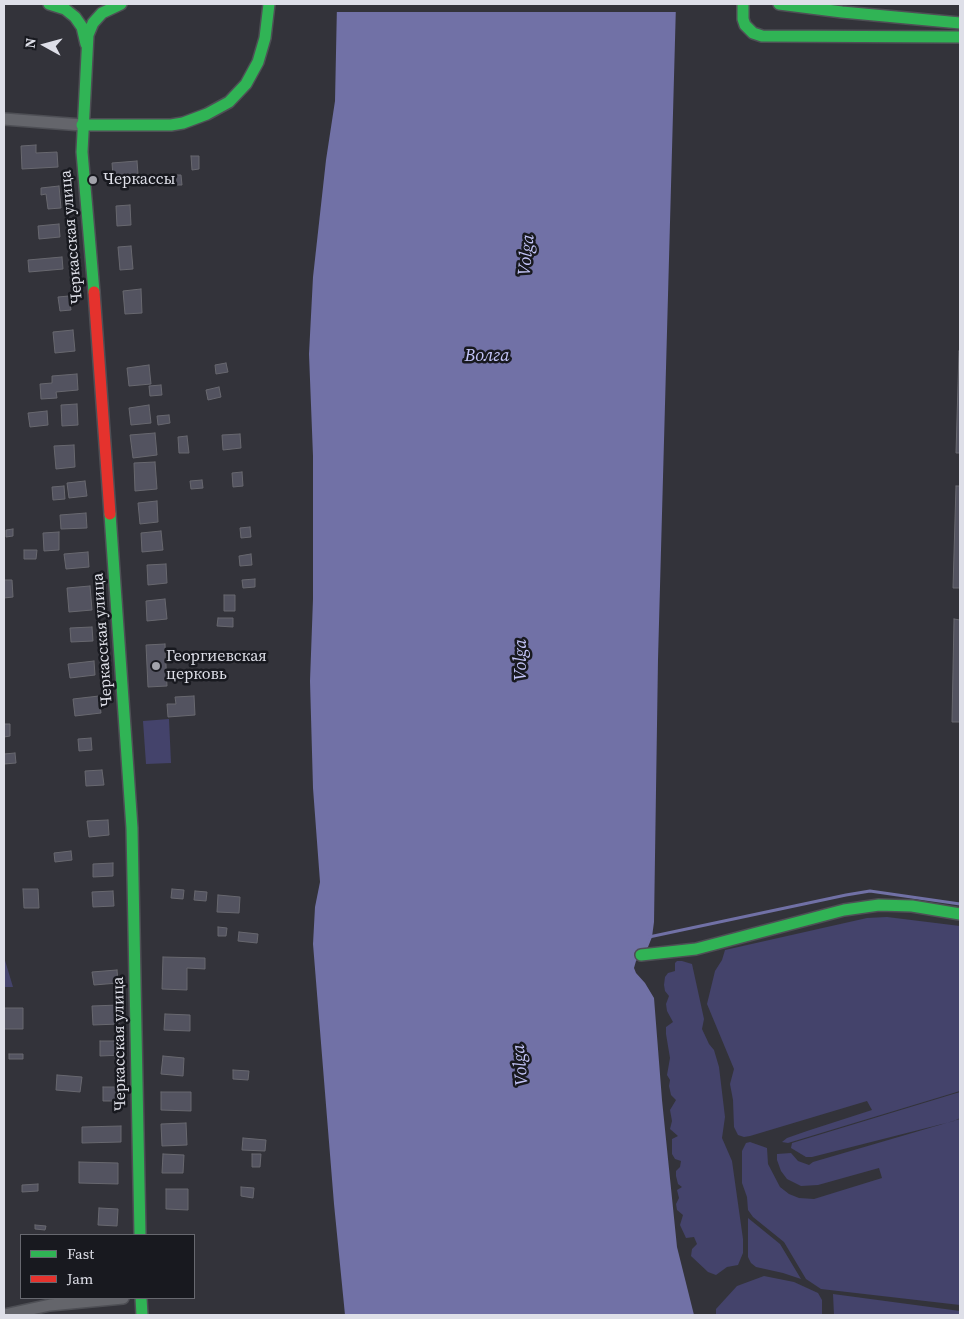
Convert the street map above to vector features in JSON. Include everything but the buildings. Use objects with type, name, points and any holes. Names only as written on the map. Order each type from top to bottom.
[{"type":"street","name":"Черкасская улица","points":[[50,4],[65,9],[75,17],[82,27],[86,44]]},
{"type":"street","name":"Черкасская улица","points":[[121,4],[106,10],[89,31],[86,44],[82,152],[102,398],[132,828],[140,1234]]},
{"type":"street","points":[[4,118],[82,125],[171,125],[183,123],[207,114],[229,102],[246,84],[258,62],[265,38],[268,4]]},
{"type":"street","points":[[743,4],[745,25],[752,32],[762,36],[960,37]]},
{"type":"street","points":[[779,4],[960,23]]},
{"type":"street","points":[[641,955],[696,949],[844,910],[878,905],[912,906],[960,914]]},
{"type":"street","points":[[4,1315],[50,1304],[111,1299]]},
{"type":"street","points":[[141,1299],[142,1315]]},
{"type":"shaded area","points":[[169,719],[171,763],[146,764],[143,721]]},
{"type":"shaded area","points":[[887,917],[960,926],[960,1091],[788,1143],[782,1142],[787,1138],[872,1110],[867,1101],[750,1136],[738,1135],[734,1127],[733,1100],[730,1084],[734,1069],[707,1004],[715,971],[722,960],[725,950],[867,918]]},
{"type":"shaded area","points":[[4,957],[13,987],[4,987]]},
{"type":"shaded area","points":[[677,961],[692,964],[704,1019],[702,1029],[714,1050],[719,1067],[725,1117],[722,1138],[732,1161],[743,1239],[743,1253],[738,1265],[727,1267],[716,1275],[708,1272],[691,1256],[692,1249],[697,1244],[694,1237],[686,1238],[680,1225],[683,1215],[677,1210],[676,1204],[679,1198],[677,1190],[682,1187],[678,1184],[676,1176],[676,1171],[680,1167],[681,1161],[675,1159],[672,1154],[672,1139],[678,1136],[670,1129],[672,1121],[670,1110],[676,1100],[671,1095],[670,1080],[667,1075],[670,1058],[666,1027],[673,1022],[667,1011],[666,1004],[669,996],[665,991],[664,985],[665,977],[668,973],[675,971],[675,963]]},
{"type":"shaded area","points":[[960,1092],[960,1118],[954,1121],[812,1157],[806,1157],[791,1148],[792,1143]]},
{"type":"shaded area","points":[[960,1119],[960,1305],[821,1289],[806,1279],[784,1242],[753,1217],[748,1210],[747,1197],[742,1183],[742,1151],[746,1143],[750,1142],[767,1148],[768,1164],[780,1187],[789,1194],[799,1198],[814,1199],[882,1178],[879,1168],[818,1185],[801,1186],[787,1179],[781,1171],[777,1154],[791,1153],[798,1161],[809,1165],[813,1162]]},
{"type":"shaded area","points":[[748,1218],[780,1244],[801,1279],[756,1267],[751,1263],[748,1257]]},
{"type":"shaded area","points":[[764,1276],[794,1282],[818,1293],[822,1300],[822,1315],[716,1315],[716,1309],[737,1286]]},
{"type":"shaded area","points":[[833,1294],[960,1311],[960,1315],[834,1315]]},
{"type":"water","name":"Волга","points":[[337,4],[676,4],[658,659],[654,922],[652,937],[648,947],[636,961],[634,968],[654,998],[677,1247],[694,1315],[345,1315],[313,944],[315,907],[320,882],[313,788],[310,681],[313,599],[313,456],[309,354],[313,277],[326,160],[335,101]]},
{"type":"pier","points":[[334,4],[679,4],[679,12],[334,12]]},
{"type":"waterway","points":[[649,937],[870,891],[960,904]]},
{"type":"traffic: fast","points":[[49,4],[65,9],[75,17],[82,27],[86,44]]},
{"type":"traffic: fast","points":[[94,292],[82,152],[88,35],[93,23],[102,13],[121,4]]},
{"type":"traffic: fast","points":[[82,125],[171,125],[183,123],[207,114],[229,102],[246,84],[258,62],[265,38],[269,4]]},
{"type":"traffic: fast","points":[[743,4],[745,25],[753,33],[762,36],[960,37]]},
{"type":"traffic: fast","points":[[779,4],[960,23]]},
{"type":"traffic: fast","points":[[110,514],[132,828],[140,1234]]},
{"type":"traffic: fast","points":[[641,955],[696,949],[844,910],[879,905],[912,906],[960,914]]},
{"type":"traffic: fast","points":[[141,1299],[142,1315]]},
{"type":"traffic: jam","points":[[94,292],[110,514]]},
{"type":"place","name":"Черкассы","points":[[93,180]]},
{"type":"place","name":"Георгиевская церковь","points":[[156,666]]},
{"type":"water label","name":"Volga","points":[[527,255]]},
{"type":"water label","name":"Volga","points":[[521,660]]},
{"type":"water label","name":"Volga","points":[[521,1065]]}]
